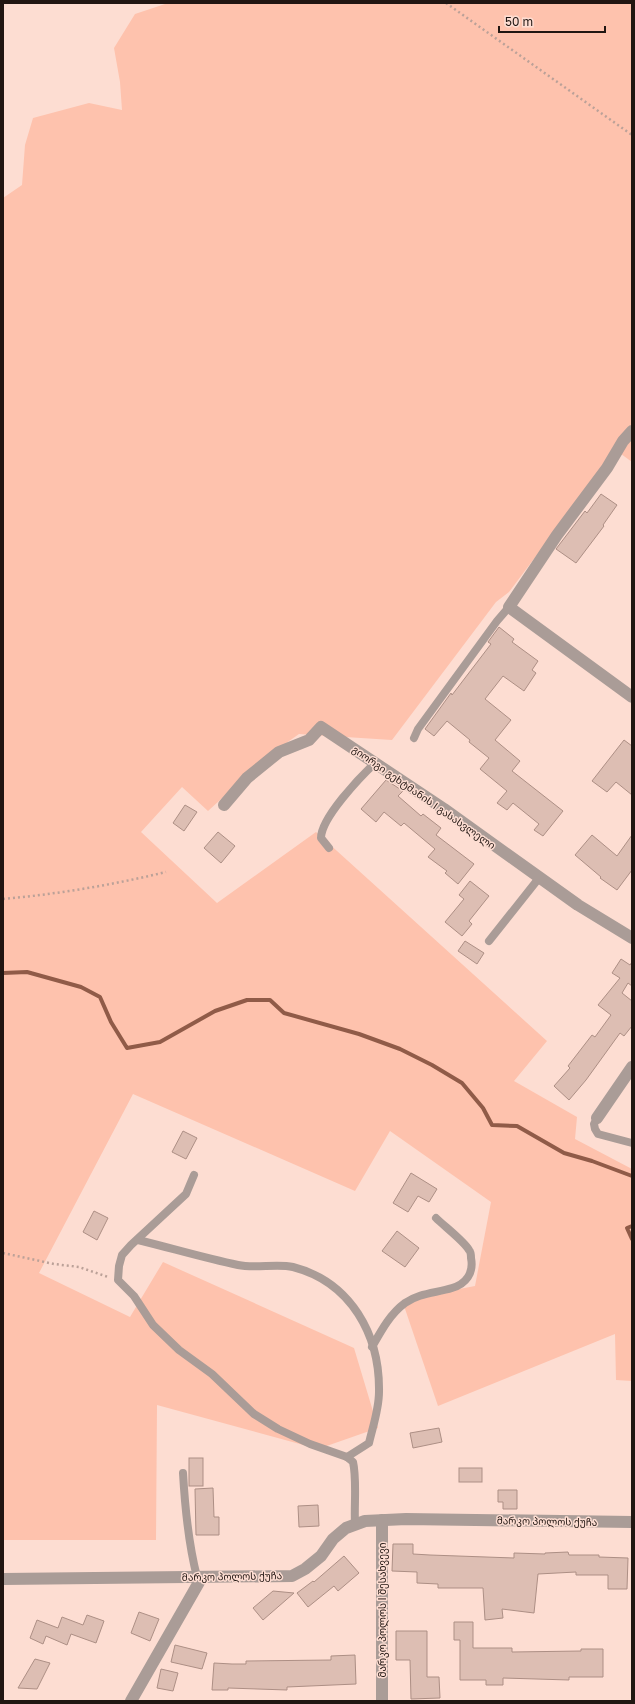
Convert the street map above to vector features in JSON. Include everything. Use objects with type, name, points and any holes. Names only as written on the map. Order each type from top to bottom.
[{"type":"street","points":[[632,430],[623,441],[607,468],[552,541],[509,607],[632,698]]},
{"type":"street","name":"გიორგი გეხტმანის I გასასვლელი","points":[[224,805],[247,778],[279,752],[309,740],[321,727],[376,762],[444,809],[578,905],[632,938]]},
{"type":"street","points":[[598,1118],[632,1067]]},
{"type":"street","name":"მარკო პოლოს ქუჩა","points":[[3,1579],[292,1576],[305,1569],[321,1556],[334,1539],[346,1528],[365,1521],[406,1519],[632,1522]]},
{"type":"street","name":"მარკო პოლოს I შესახვევი","points":[[382,1520],[382,1701]]},
{"type":"street","points":[[131,1701],[200,1577]]},
{"type":"lane","points":[[414,738],[418,729],[497,621],[509,607]]},
{"type":"lane","points":[[329,848],[321,838],[322,829],[334,809],[364,773],[376,762]]},
{"type":"lane","points":[[489,941],[539,878]]},
{"type":"lane","points":[[598,1118],[594,1124],[595,1130],[598,1134],[632,1143]]},
{"type":"lane","points":[[194,1175],[186,1194],[122,1255],[119,1266],[118,1280],[134,1296],[153,1325],[179,1350],[212,1374],[254,1414],[278,1429],[310,1444],[347,1457],[354,1462],[355,1524]]},
{"type":"lane","points":[[372,1347],[383,1327],[393,1314],[406,1302],[422,1295],[453,1288],[463,1284],[468,1278],[472,1265],[470,1250],[436,1218]]},
{"type":"lane","points":[[138,1240],[240,1266],[291,1266],[308,1272],[335,1287],[354,1306],[367,1327],[376,1364],[379,1392],[369,1443],[347,1457]]},
{"type":"lane","points":[[183,1473],[186,1520],[190,1549],[200,1577]]},
{"type":"path","points":[[446,3],[632,135]]},
{"type":"path","points":[[3,899],[40,896],[127,882],[166,872]]},
{"type":"path","points":[[3,1253],[54,1264],[80,1267],[118,1280]]},
{"type":"shaded area","points":[[168,3],[632,3],[632,462],[617,451],[609,459],[509,592],[496,602],[392,740],[299,734],[268,756],[208,811],[182,787],[141,832],[217,903],[316,832],[547,1041],[514,1081],[577,1117],[575,1139],[632,1169],[632,1381],[616,1380],[615,1334],[438,1406],[402,1300],[475,1286],[491,1202],[390,1131],[355,1191],[133,1094],[39,1273],[130,1317],[163,1262],[354,1348],[378,1428],[318,1449],[157,1405],[156,1540],[3,1540],[3,198],[22,185],[25,145],[33,118],[89,103],[122,110],[120,82],[114,48],[135,14]]},
{"type":"building","points":[[601,494],[617,505],[603,525],[604,526],[576,563],[556,549],[585,511],[587,513]]},
{"type":"building","points":[[499,627],[514,639],[512,642],[538,661],[532,670],[536,673],[524,691],[503,676],[485,699],[511,720],[495,740],[520,761],[512,771],[563,811],[543,836],[534,830],[539,824],[513,803],[507,810],[497,803],[507,791],[480,769],[489,758],[469,742],[470,740],[447,721],[434,736],[425,729],[451,693],[452,695],[491,644],[488,642]]},
{"type":"building","points":[[624,740],[632,746],[632,795],[616,782],[607,792],[592,781]]},
{"type":"building","points":[[386,780],[403,791],[398,796],[421,816],[423,814],[441,828],[436,835],[474,864],[458,884],[445,873],[447,871],[428,857],[435,849],[404,823],[401,826],[384,812],[376,822],[361,809]]},
{"type":"building","points":[[185,805],[197,812],[184,831],[173,823]]},
{"type":"building","points":[[218,832],[235,846],[221,863],[204,848]]},
{"type":"building","points":[[592,835],[617,856],[632,835],[632,870],[617,890],[600,878],[601,877],[575,855]]},
{"type":"building","points":[[470,881],[489,896],[469,921],[472,924],[462,936],[445,922],[464,899],[459,895]]},
{"type":"building","points":[[465,941],[484,953],[477,964],[458,951]]},
{"type":"building","points":[[621,959],[630,965],[632,962],[632,986],[628,983],[622,993],[632,1001],[632,1026],[624,1036],[620,1033],[586,1080],[569,1100],[554,1086],[570,1068],[568,1066],[592,1035],[595,1037],[611,1015],[598,1005],[620,978],[612,973]]},
{"type":"building","points":[[183,1131],[197,1138],[186,1159],[172,1152]]},
{"type":"building","points":[[411,1173],[437,1189],[429,1202],[418,1196],[408,1212],[393,1203]]},
{"type":"building","points":[[94,1211],[108,1218],[97,1240],[83,1232]]},
{"type":"building","points":[[397,1231],[419,1248],[405,1267],[382,1251]]},
{"type":"building","points":[[439,1428],[442,1442],[413,1448],[410,1433]]},
{"type":"building","points":[[189,1458],[203,1458],[203,1486],[189,1486]]},
{"type":"building","points":[[459,1468],[482,1468],[482,1482],[459,1482]]},
{"type":"building","points":[[213,1488],[214,1517],[219,1517],[219,1535],[196,1535],[195,1489]]},
{"type":"building","points":[[498,1490],[517,1490],[517,1509],[503,1509],[503,1502],[498,1502]]},
{"type":"building","points":[[318,1505],[319,1526],[299,1527],[298,1506]]},
{"type":"building","points":[[393,1544],[413,1544],[413,1554],[514,1558],[514,1553],[545,1554],[568,1552],[569,1555],[599,1555],[599,1557],[628,1558],[627,1589],[608,1589],[608,1575],[576,1575],[576,1572],[538,1574],[534,1613],[502,1609],[503,1618],[485,1620],[483,1588],[438,1588],[438,1584],[417,1583],[417,1572],[392,1571]]},
{"type":"building","points":[[344,1556],[359,1573],[338,1591],[334,1586],[308,1607],[297,1593],[313,1581],[314,1582]]},
{"type":"building","points":[[273,1591],[294,1593],[263,1620],[253,1608]]},
{"type":"building","points":[[139,1612],[159,1619],[150,1641],[131,1633]]},
{"type":"building","points":[[87,1615],[104,1621],[96,1643],[71,1634],[67,1645],[46,1636],[43,1644],[30,1638],[37,1620],[58,1628],[62,1617],[83,1625]]},
{"type":"building","points":[[454,1622],[473,1622],[473,1648],[512,1648],[512,1652],[581,1651],[581,1649],[603,1649],[603,1677],[569,1677],[569,1680],[503,1678],[503,1685],[486,1685],[486,1680],[460,1680],[460,1640],[454,1640]]},
{"type":"building","points":[[396,1631],[427,1631],[427,1677],[439,1677],[440,1698],[411,1699],[410,1660],[396,1660]]},
{"type":"building","points":[[175,1645],[207,1653],[202,1669],[171,1662]]},
{"type":"building","points":[[355,1655],[356,1684],[287,1687],[287,1690],[228,1688],[228,1690],[212,1690],[214,1663],[246,1664],[246,1661],[331,1660],[331,1656]]},
{"type":"building","points":[[35,1659],[50,1663],[37,1689],[18,1688]]},
{"type":"building","points":[[161,1669],[178,1673],[173,1691],[157,1688]]},
{"type":"waterway","points":[[3,973],[27,972],[81,987],[100,997],[111,1022],[127,1048],[160,1042],[215,1011],[247,1000],[270,1000],[284,1013],[359,1034],[400,1049],[432,1065],[462,1083],[483,1108],[492,1125],[517,1126],[564,1153],[592,1161],[632,1176]]},
{"type":"waterway","points":[[632,1226],[627,1228],[632,1239]]}]
